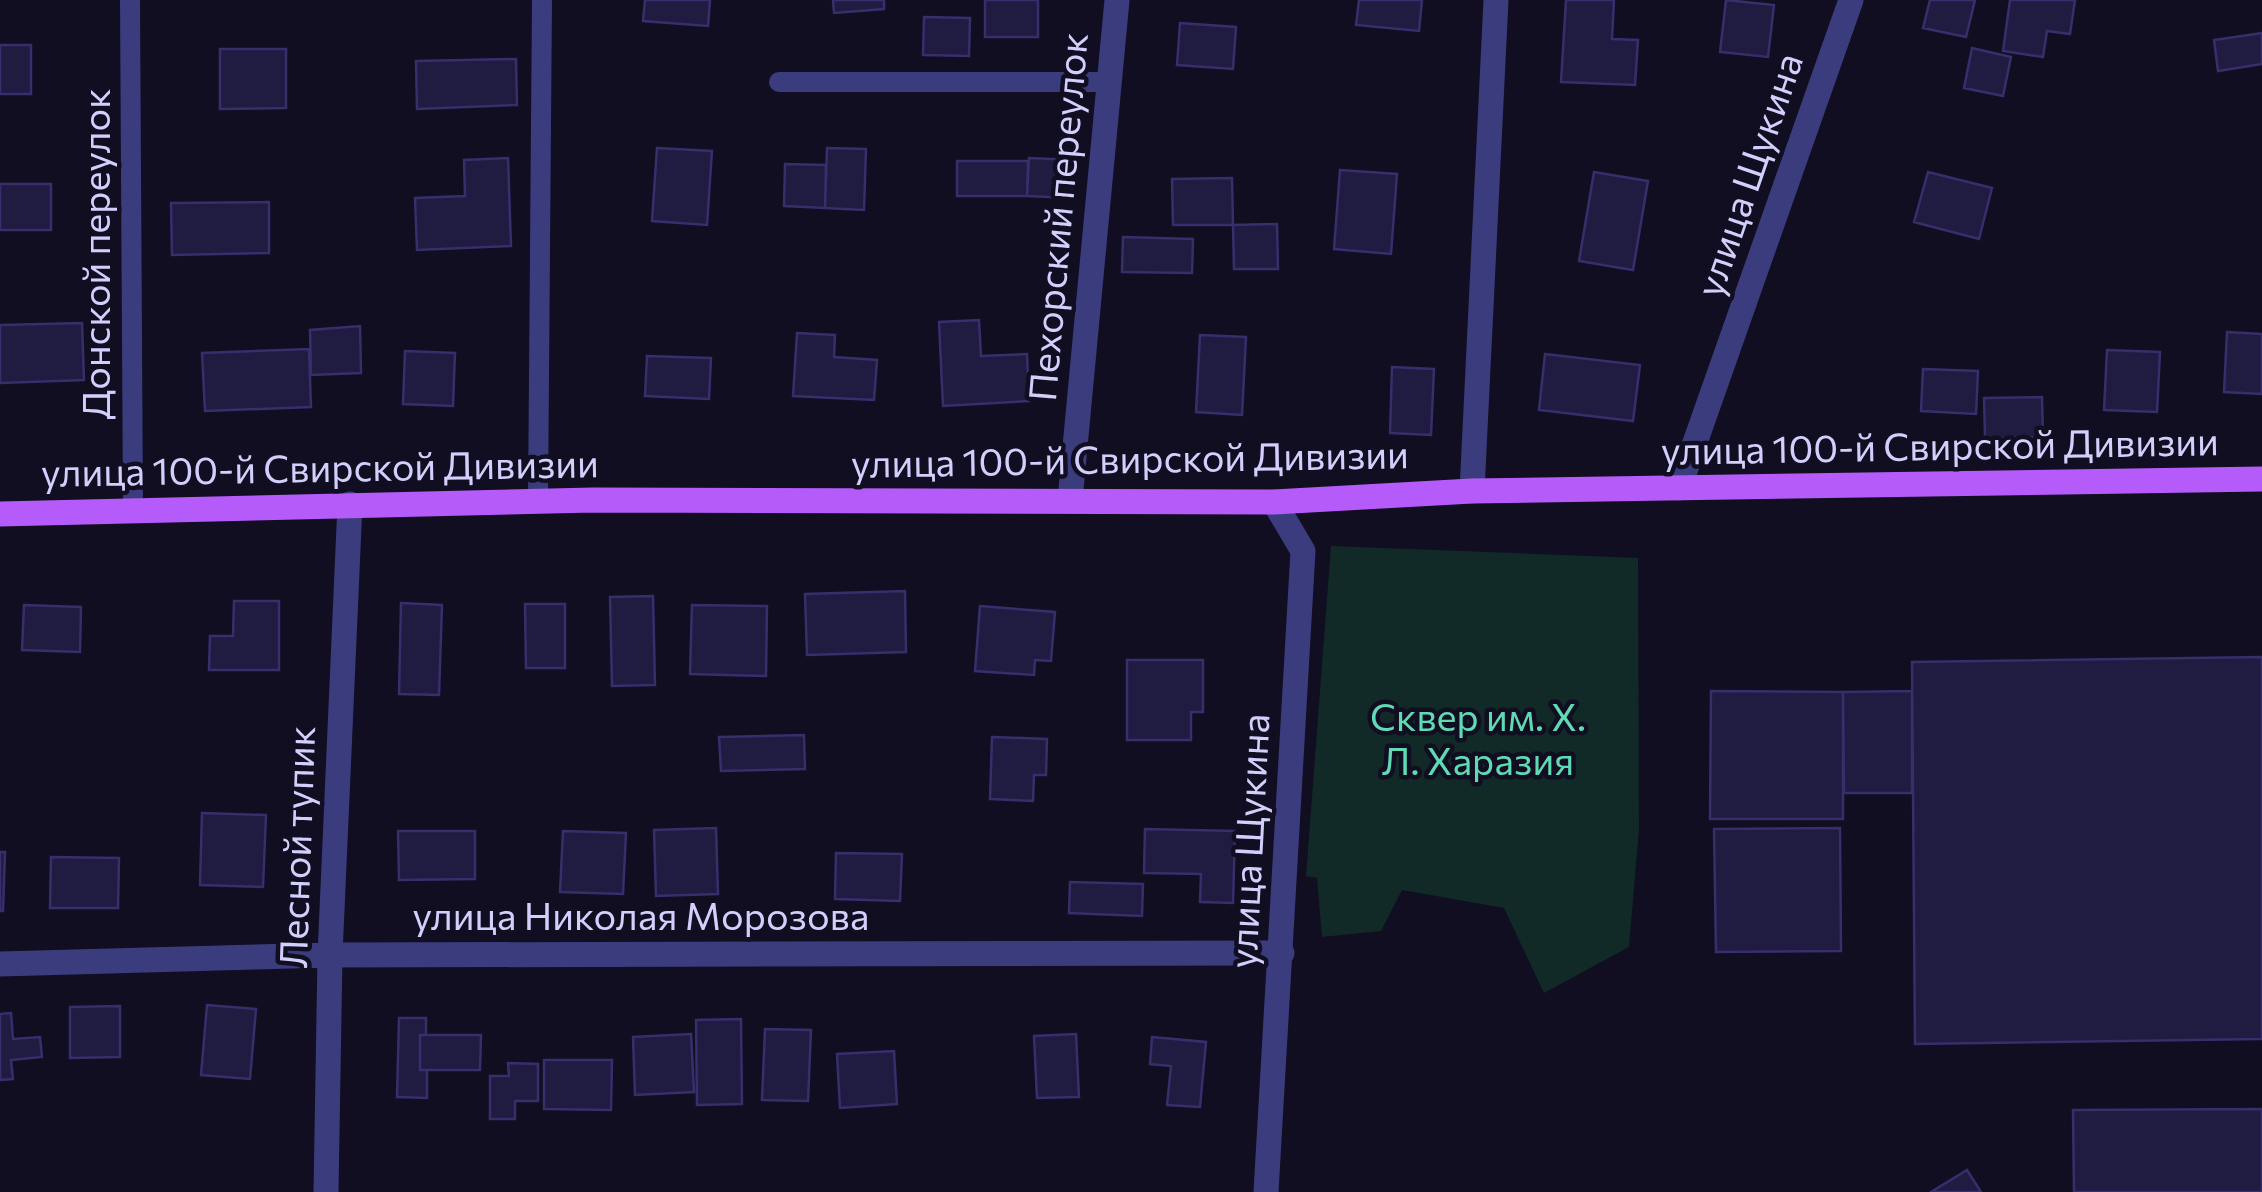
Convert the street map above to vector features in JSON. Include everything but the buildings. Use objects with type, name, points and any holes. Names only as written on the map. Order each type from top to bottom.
[{"type":"main road","name":"улица 100-й Свирской Дивизии","points":[[0,514],[133,508],[538,502],[1274,502],[1472,491],[2262,480]]},
{"type":"street","name":"Пехорский переулок","points":[[1070,500],[1117,0]]},
{"type":"street","points":[[1472,491],[1496,0]]},
{"type":"street","name":"улица Щукина","points":[[1680,488],[1851,0]]},
{"type":"street","name":"улица Щукина","points":[[1266,1192],[1303,551],[1274,502]]},
{"type":"street","name":"Лесной тупик","points":[[326,1192],[330,954],[350,504]]},
{"type":"street","name":"улица Николая Морозова","points":[[0,964],[330,954],[1282,953]]},
{"type":"lane","name":"Донской переулок","points":[[130,0],[133,508]]},
{"type":"lane","points":[[538,502],[542,0]]},
{"type":"lane","points":[[779,82],[1109,82]]},
{"type":"green space","name":"Сквер им. Х. Л. Харазия","points":[[1331,546],[1638,558],[1639,829],[1629,947],[1544,993],[1504,908],[1402,890],[1381,931],[1322,937],[1317,878],[1306,876]]}]
